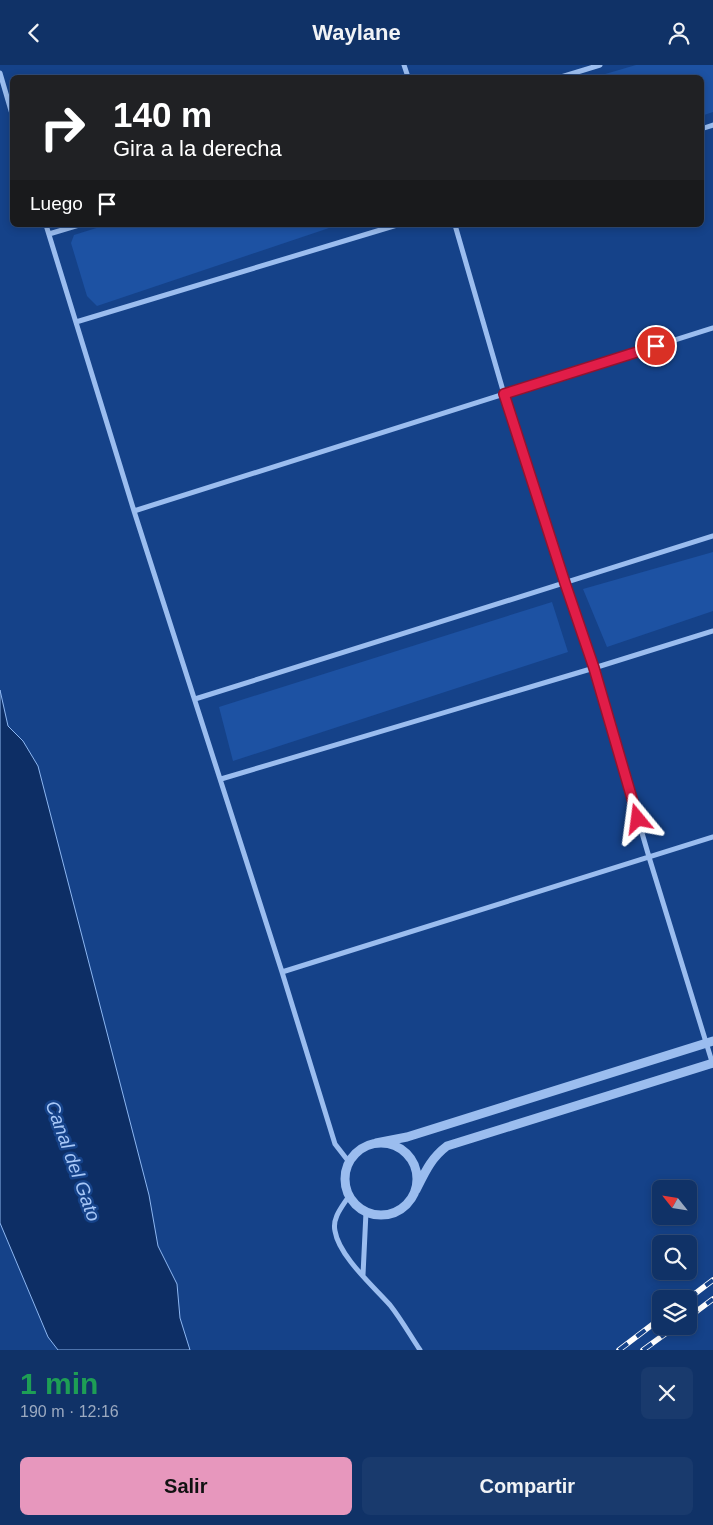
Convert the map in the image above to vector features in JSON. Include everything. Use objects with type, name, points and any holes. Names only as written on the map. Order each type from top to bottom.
[{"type":"street","points":[[568,75],[600,65]]},
{"type":"street","points":[[0,73],[10,107]]},
{"type":"street","points":[[47,227],[134,511],[221,779],[335,1144],[348,1163]]},
{"type":"street","points":[[49,234],[72,227]]},
{"type":"street","points":[[76,322],[390,227]]},
{"type":"street","points":[[456,227],[504,394],[594,668],[649,857],[710,1042],[713,1064],[447,1146],[430,1162],[410,1201],[390,1215],[378,1216],[366,1212],[356,1206],[349,1197],[345,1185],[348,1163],[365,1146],[407,1137],[710,1042]]},
{"type":"street","points":[[134,511],[713,328]]},
{"type":"street","points":[[194,699],[713,536]]},
{"type":"street","points":[[221,779],[713,631]]},
{"type":"street","points":[[282,972],[713,837]]},
{"type":"street","points":[[376,1143],[388,1143],[399,1147],[409,1155],[415,1165],[416,1190]]},
{"type":"street","points":[[349,1197],[335,1219],[335,1232],[352,1265],[391,1307],[420,1350]]},
{"type":"street","points":[[363,1275],[366,1212]]},
{"type":"shaded area","points":[[636,65],[713,65],[713,112],[704,115],[704,75],[602,75]]},
{"type":"shaded area","points":[[100,227],[332,227],[97,306],[87,296],[71,243],[74,235]]},
{"type":"shaded area","points":[[713,552],[713,611],[607,647],[583,589]]},
{"type":"shaded area","points":[[552,602],[568,652],[233,761],[219,707]]},
{"type":"water","name":"Canal del Gato","points":[[0,690],[8,726],[23,741],[38,766],[149,1195],[158,1246],[177,1284],[180,1318],[190,1350],[58,1350],[48,1337],[0,1223]]},
{"type":"railway","points":[[697,1292],[713,1280]]},
{"type":"railway","points":[[697,1311],[713,1299]]},
{"type":"railway","points":[[619,1350],[652,1325]]},
{"type":"railway","points":[[643,1350],[664,1335]]},
{"type":"route","points":[[638,819],[594,668],[504,394],[656,346]]}]
